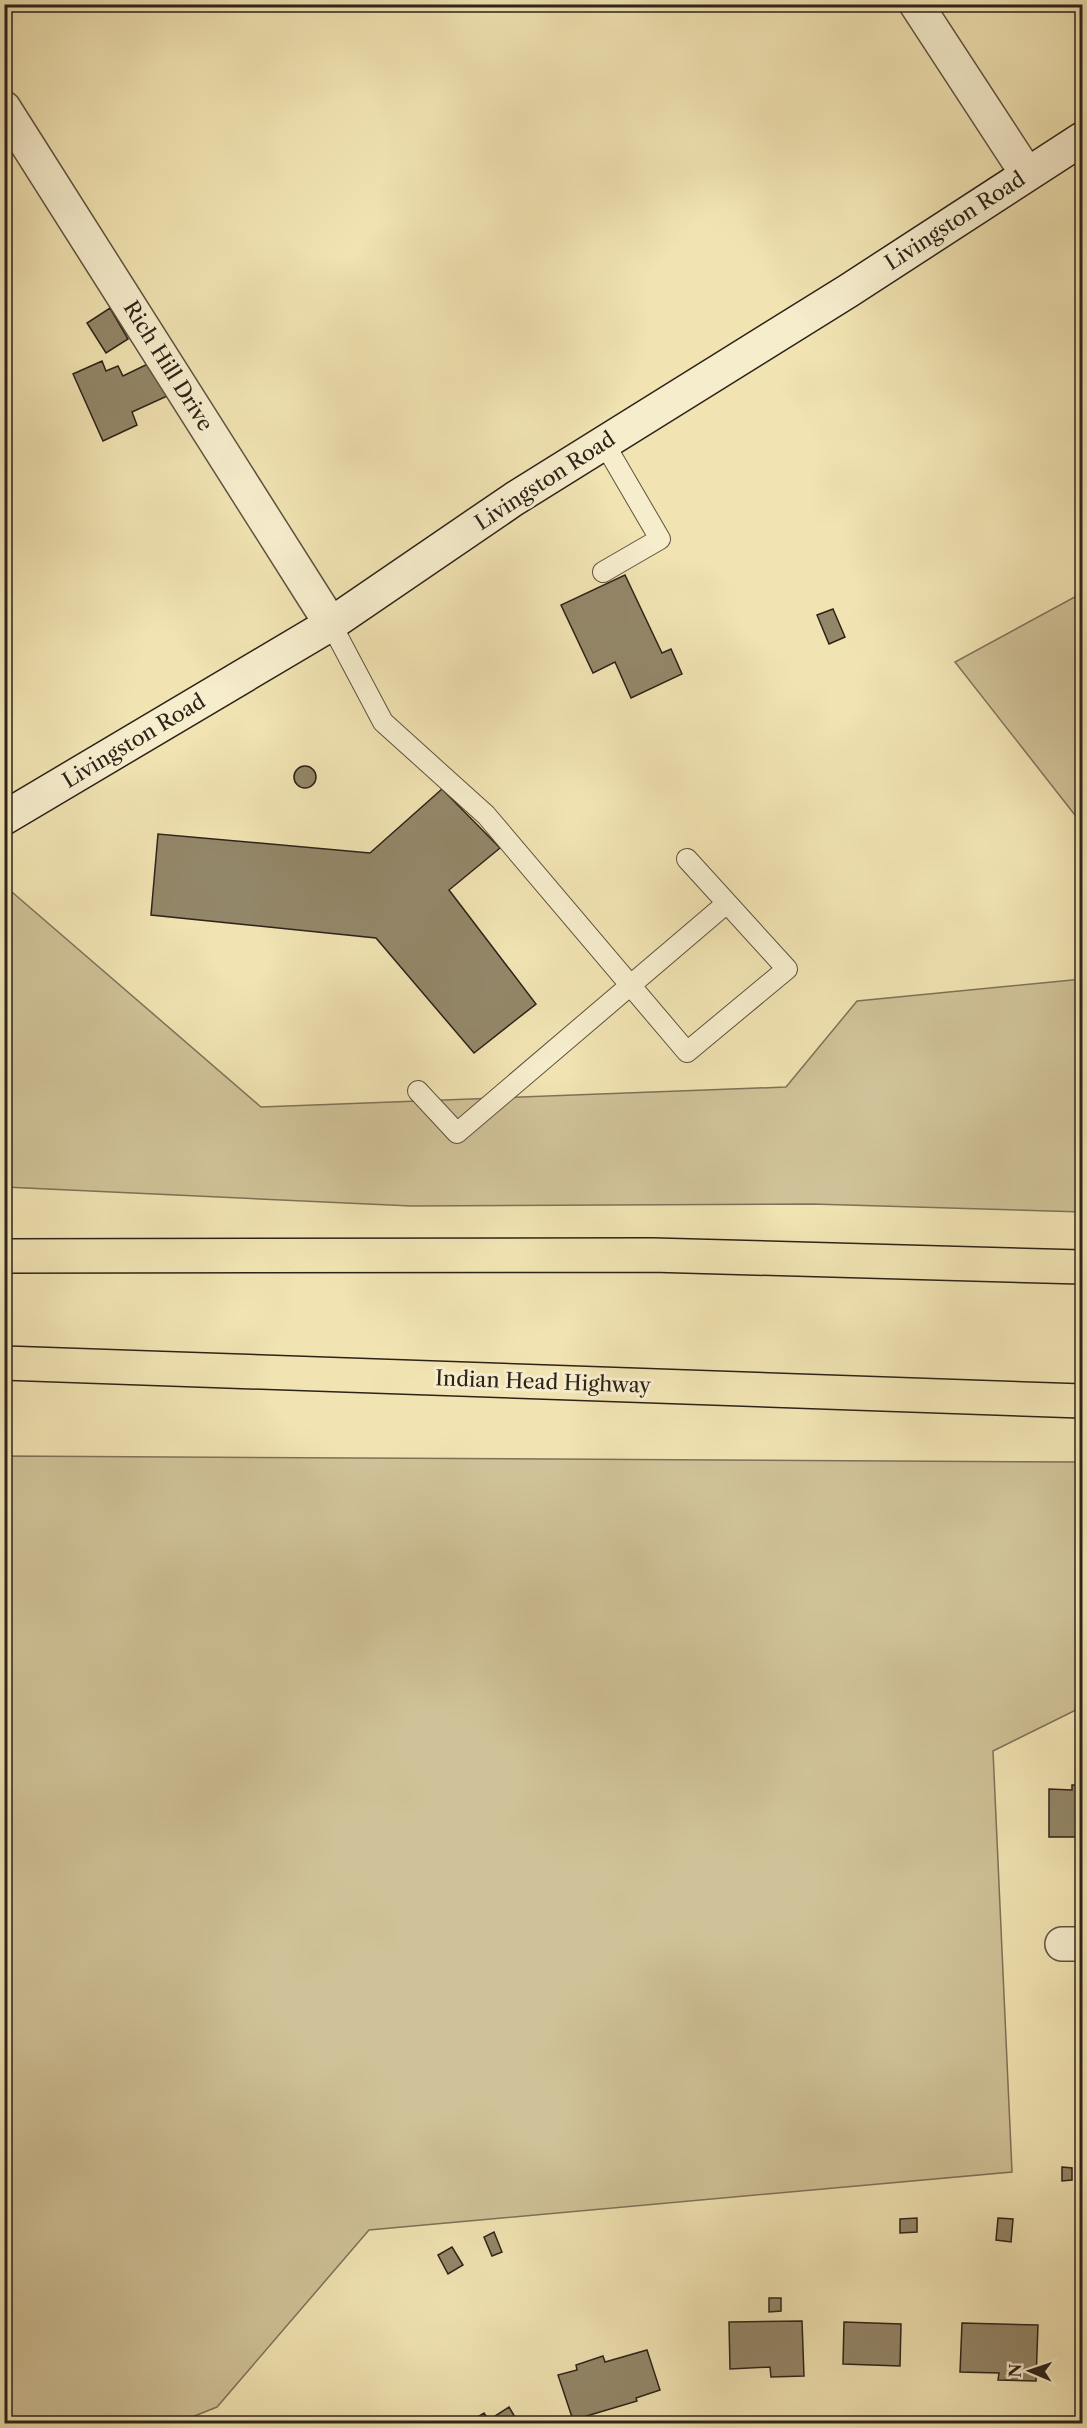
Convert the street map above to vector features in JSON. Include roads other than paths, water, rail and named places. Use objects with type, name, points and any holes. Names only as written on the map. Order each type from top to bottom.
[{"type":"highway","points":[[4,1256],[652,1255],[1083,1267]]},
{"type":"highway","name":"Indian Head Highway","points":[[4,1363],[1083,1401]]},
{"type":"main road","points":[[916,4],[1027,174]]},
{"type":"main road","name":"Rich Hill Drive","points":[[4,108],[331,624]]},
{"type":"main road","name":"Livingston Road","points":[[4,818],[331,624],[504,506],[848,291],[1083,139]]},
{"type":"lane","points":[[603,573],[660,538],[604,443]]},
{"type":"lane","points":[[331,624],[383,722],[486,815],[687,1052],[787,969],[687,859]]},
{"type":"lane","points":[[417,1091],[457,1133],[727,903]]}]
